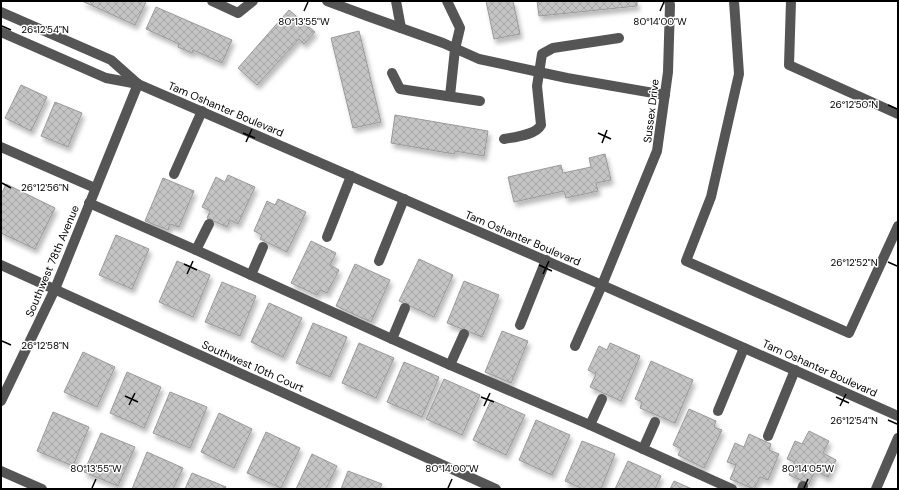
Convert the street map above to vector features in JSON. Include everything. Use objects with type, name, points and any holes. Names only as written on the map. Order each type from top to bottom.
[{"type":"street","points":[[212,1],[238,13],[253,1]]},
{"type":"street","points":[[327,1],[443,43],[479,59],[567,78],[665,95]]},
{"type":"street","points":[[396,1],[401,28]]},
{"type":"street","points":[[447,1],[460,28],[455,49],[450,96]]},
{"type":"street","name":"Sussex Drive","points":[[575,346],[658,151],[668,72],[670,1]]},
{"type":"street","points":[[734,1],[738,74],[710,197],[686,261],[849,334],[898,226]]},
{"type":"street","points":[[791,1],[789,65],[898,114]]},
{"type":"street","name":"Tam Oshanter Boulevard","points":[[1,12],[111,60],[138,84]]},
{"type":"street","name":"Tam Oshanter Boulevard","points":[[1,32],[106,78],[138,84],[202,111],[546,260],[898,416]]},
{"type":"street","points":[[504,139],[534,132],[539,129],[541,125],[537,86],[542,54],[553,48],[619,38]]},
{"type":"street","points":[[392,73],[400,89],[480,101]]},
{"type":"street","name":"Southwest 78th Avenue","points":[[1,401],[55,288],[138,84]]},
{"type":"street","points":[[174,174],[202,111]]},
{"type":"street","points":[[1,147],[96,188]]},
{"type":"street","points":[[327,237],[351,176]]},
{"type":"street","points":[[379,261],[404,199]]},
{"type":"street","points":[[90,203],[251,274],[450,365],[590,425],[732,489]]},
{"type":"street","points":[[196,250],[209,224]]},
{"type":"street","points":[[251,274],[263,247]]},
{"type":"street","points":[[520,325],[546,260]]},
{"type":"street","name":"Southwest 10th Court","points":[[1,265],[55,288],[496,489]]},
{"type":"street","points":[[392,339],[405,308]]},
{"type":"street","points":[[450,365],[464,334]]},
{"type":"street","points":[[718,412],[744,348]]},
{"type":"street","points":[[768,436],[795,370]]},
{"type":"street","points":[[590,425],[602,398]]},
{"type":"street","points":[[643,449],[655,422]]},
{"type":"street","points":[[876,489],[898,438]]},
{"type":"street","points":[[1,471],[42,489]]},
{"type":"building","points":[[82,1],[144,1],[146,2],[135,25]]},
{"type":"building","points":[[486,1],[513,1],[520,34],[494,39]]},
{"type":"building","points":[[537,1],[637,1],[637,6],[539,16]]},
{"type":"building","points":[[156,7],[232,40],[222,63],[193,50],[192,53],[178,47],[179,44],[146,29]]},
{"type":"building","points":[[289,10],[315,32],[304,44],[299,39],[257,85],[238,68]]},
{"type":"building","points":[[359,31],[381,122],[353,128],[331,38]]},
{"type":"building","points":[[21,85],[47,97],[31,131],[5,118]]},
{"type":"building","points":[[55,102],[82,113],[68,147],[41,136]]},
{"type":"building","points":[[395,115],[488,131],[484,156],[455,151],[454,154],[391,143]]},
{"type":"building","points":[[605,154],[611,180],[596,183],[598,191],[566,198],[564,191],[514,202],[508,177],[561,165],[563,173],[591,167],[589,158]]},
{"type":"building","points":[[228,175],[255,187],[238,224],[230,220],[227,227],[207,218],[210,211],[202,207],[216,177],[225,182]]},
{"type":"building","points":[[163,178],[194,191],[179,227],[170,224],[168,230],[145,221]]},
{"type":"building","points":[[6,184],[55,208],[35,249],[1,233],[1,195]]},
{"type":"building","points":[[278,199],[306,212],[287,252],[260,239],[262,235],[254,231],[267,201],[275,205]]},
{"type":"building","points":[[116,235],[149,249],[132,289],[99,275]]},
{"type":"building","points":[[311,241],[336,253],[330,265],[339,270],[327,293],[320,290],[317,295],[291,283]]},
{"type":"building","points":[[419,259],[453,275],[434,317],[399,301]]},
{"type":"building","points":[[177,261],[210,275],[193,317],[159,302]]},
{"type":"building","points":[[355,264],[390,280],[371,322],[336,306]]},
{"type":"building","points":[[464,281],[499,295],[482,337],[447,323]]},
{"type":"building","points":[[222,282],[256,296],[240,336],[205,322]]},
{"type":"building","points":[[269,303],[302,318],[283,357],[251,342]]},
{"type":"building","points":[[313,323],[347,337],[330,377],[296,363]]},
{"type":"building","points":[[502,331],[528,341],[511,383],[485,372]]},
{"type":"building","points":[[359,343],[394,358],[376,398],[342,383]]},
{"type":"building","points":[[610,343],[640,356],[621,401],[590,387],[596,374],[588,370],[599,346],[607,350]]},
{"type":"building","points":[[83,352],[115,367],[97,407],[64,392]]},
{"type":"building","points":[[651,361],[693,380],[675,423],[640,408],[642,402],[635,399]]},
{"type":"building","points":[[404,362],[439,377],[422,417],[387,402]]},
{"type":"building","points":[[127,372],[161,387],[144,428],[110,413]]},
{"type":"building","points":[[444,379],[480,395],[462,435],[426,419]]},
{"type":"building","points":[[170,392],[207,407],[190,448],[153,433]]},
{"type":"building","points":[[491,400],[525,415],[506,455],[473,440]]},
{"type":"building","points":[[689,409],[716,421],[714,427],[722,430],[704,468],[678,455],[681,449],[673,445]]},
{"type":"building","points":[[53,412],[89,427],[73,466],[37,451]]},
{"type":"building","points":[[219,413],[252,429],[234,468],[201,452]]},
{"type":"building","points":[[536,420],[570,435],[552,475],[519,460]]},
{"type":"building","points":[[809,431],[829,441],[823,453],[836,460],[828,477],[815,471],[809,484],[789,475],[795,462],[787,459],[795,441],[802,444]]},
{"type":"building","points":[[266,432],[300,448],[281,488],[247,473]]},
{"type":"building","points":[[101,433],[135,447],[118,486],[84,472]]},
{"type":"building","points":[[749,434],[771,444],[769,450],[779,454],[768,480],[760,477],[754,489],[730,479],[736,465],[727,462],[735,443],[744,447]]},
{"type":"building","points":[[582,441],[615,454],[601,489],[583,489],[565,481]]},
{"type":"building","points":[[147,452],[183,468],[173,489],[132,489]]},
{"type":"building","points":[[312,454],[337,466],[326,489],[296,489]]},
{"type":"building","points":[[628,461],[661,476],[655,489],[615,489]]},
{"type":"building","points":[[348,471],[382,484],[380,489],[341,489]]},
{"type":"building","points":[[192,473],[226,487],[225,489],[185,489]]},
{"type":"building","points":[[674,481],[692,489],[670,489]]}]
